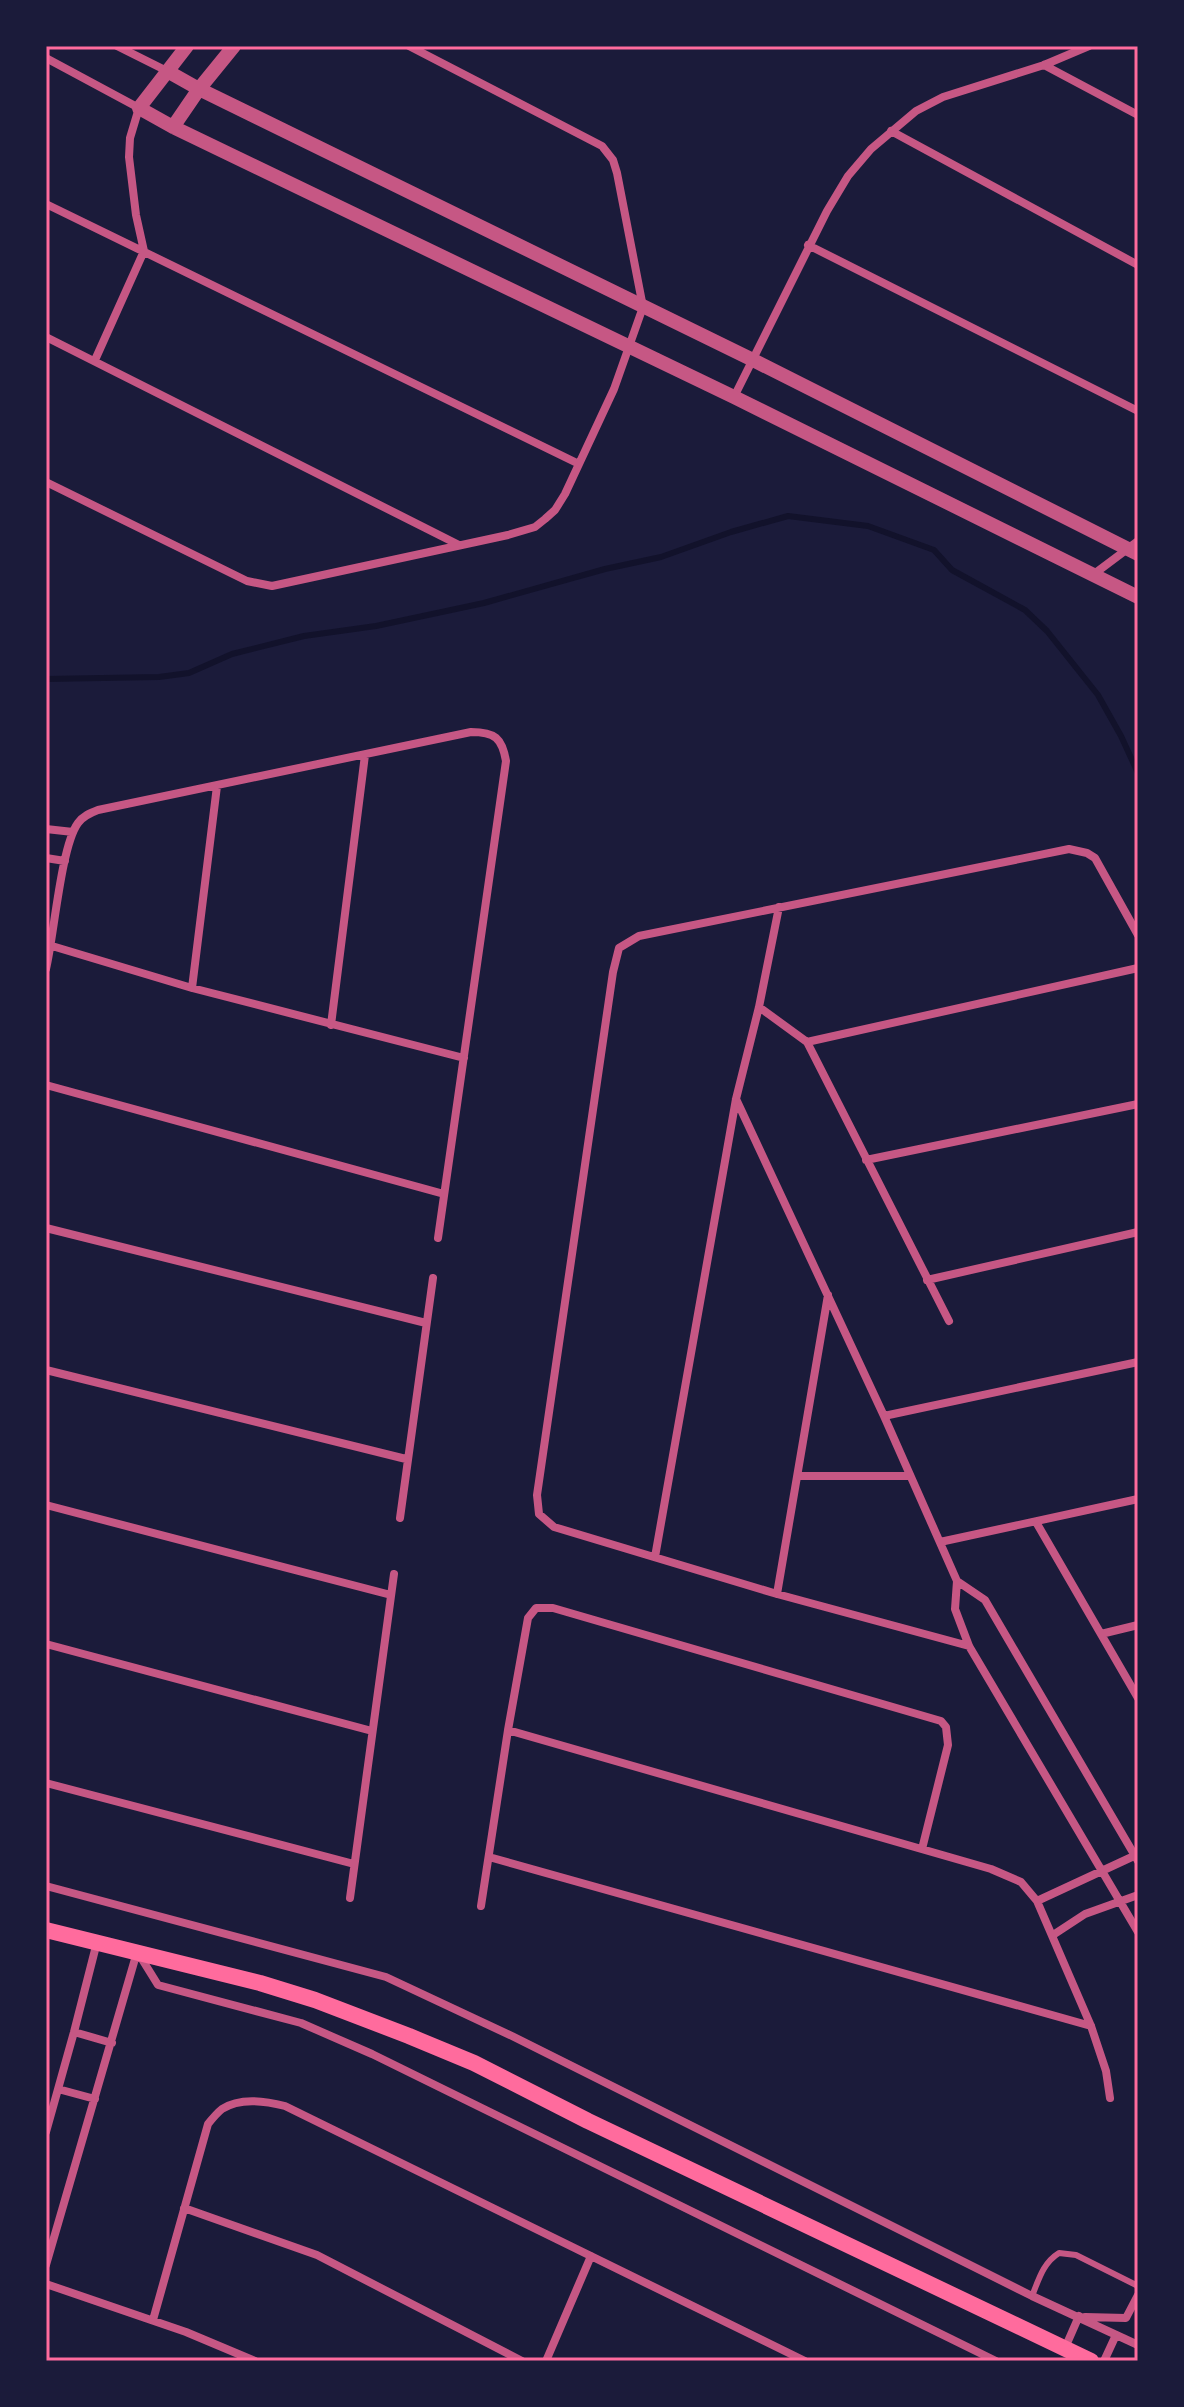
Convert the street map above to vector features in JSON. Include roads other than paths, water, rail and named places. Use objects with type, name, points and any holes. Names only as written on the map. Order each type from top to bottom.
[{"type":"main road","points":[[46,1930],[315,2000],[474,2063],[1063,2354],[1091,2361]]},
{"type":"street","points":[[117,46],[1135,547]]},
{"type":"street","points":[[95,360],[144,251],[136,215],[129,157],[130,138],[139,108],[187,46]]},
{"type":"street","points":[[173,127],[234,46]]},
{"type":"street","points":[[46,482],[260,585],[288,583],[535,527],[555,510],[599,424],[643,307],[617,173],[608,152],[591,139],[409,46]]},
{"type":"street","points":[[734,397],[808,245],[848,176],[871,149],[916,111],[943,97],[1044,65],[1089,46]]},
{"type":"street","points":[[46,58],[173,127],[630,346],[1138,597]]},
{"type":"street","points":[[1044,65],[1138,115]]},
{"type":"street","points":[[891,131],[1138,265]]},
{"type":"street","points":[[46,204],[579,464]]},
{"type":"street","points":[[808,245],[1138,411]]},
{"type":"street","points":[[46,337],[460,545]]},
{"type":"street","points":[[1094,574],[1135,547]]},
{"type":"street","points":[[46,969],[65,861],[73,832],[85,816],[98,810],[471,732],[486,732],[498,739],[504,747],[506,761],[438,1238]]},
{"type":"street","points":[[331,1025],[365,755]]},
{"type":"street","points":[[192,988],[217,786]]},
{"type":"street","points":[[46,829],[73,832]]},
{"type":"street","points":[[969,1646],[777,1594],[554,1527],[539,1514],[537,1495],[613,972],[619,948],[639,936],[1069,849],[1087,853],[1101,866],[1138,935]]},
{"type":"street","points":[[46,858],[65,861]]},
{"type":"street","points":[[655,1557],[736,1099],[779,907]]},
{"type":"street","points":[[52,946],[192,988],[464,1058]]},
{"type":"street","points":[[807,1042],[1138,968]]},
{"type":"street","points":[[759,1007],[807,1042],[949,1321]]},
{"type":"street","points":[[46,1085],[444,1194]]},
{"type":"street","points":[[736,1099],[884,1416],[957,1581],[955,1609],[969,1646],[1138,1932]]},
{"type":"street","points":[[866,1160],[1138,1104]]},
{"type":"street","points":[[46,1228],[426,1323]]},
{"type":"street","points":[[927,1280],[1138,1232]]},
{"type":"street","points":[[400,1518],[433,1278]]},
{"type":"street","points":[[777,1594],[828,1295]]},
{"type":"street","points":[[884,1416],[1138,1362]]},
{"type":"street","points":[[46,1370],[406,1459]]},
{"type":"street","points":[[799,1476],[910,1476]]},
{"type":"street","points":[[940,1542],[1138,1499]]},
{"type":"street","points":[[46,1505],[391,1595]]},
{"type":"street","points":[[1036,1522],[1138,1698]]},
{"type":"street","points":[[350,1898],[394,1574]]},
{"type":"street","points":[[957,1581],[985,1600],[1136,1858],[1037,1901]]},
{"type":"street","points":[[481,1906],[528,1618],[536,1608],[553,1608],[933,1717],[946,1727],[948,1745],[922,1849]]},
{"type":"street","points":[[1101,1634],[1138,1625]]},
{"type":"street","points":[[46,1644],[372,1731]]},
{"type":"street","points":[[508,1730],[1001,1872],[1021,1882],[1037,1901],[1091,2026],[1106,2071],[1110,2098]]},
{"type":"street","points":[[46,1783],[354,1864]]},
{"type":"street","points":[[489,1857],[1091,2026]]},
{"type":"street","points":[[46,1886],[386,1977],[512,2036],[1032,2296],[1138,2345]]},
{"type":"street","points":[[1053,1935],[1085,1914],[1138,1895]]},
{"type":"street","points":[[46,2132],[97,1942]]},
{"type":"street","points":[[46,2265],[137,1952]]},
{"type":"street","points":[[137,1952],[158,1985],[301,2023],[372,2054],[996,2361]]},
{"type":"street","points":[[74,2032],[112,2043]]},
{"type":"street","points":[[58,2089],[95,2099]]},
{"type":"street","points":[[153,2320],[208,2124],[223,2108],[263,2101],[285,2106],[805,2361]]},
{"type":"street","points":[[184,2208],[317,2255],[522,2361]]},
{"type":"street","points":[[546,2361],[591,2256]]},
{"type":"street","points":[[46,2284],[153,2320],[255,2361]]},
{"type":"street","points":[[1079,2316],[1126,2318],[1138,2295]]},
{"type":"street","points":[[1063,2354],[1079,2316]]},
{"type":"street","points":[[1104,2361],[1116,2335]]},
{"type":"lane","points":[[1032,2296],[1049,2259],[1059,2253],[1076,2255],[1138,2286]]},
{"type":"waterway","points":[[46,679],[159,677],[189,673],[232,654],[304,636],[376,626],[484,603],[605,569],[661,557],[788,516],[868,526],[934,550],[952,570],[1025,610],[1047,631],[1098,695],[1138,773]]}]
